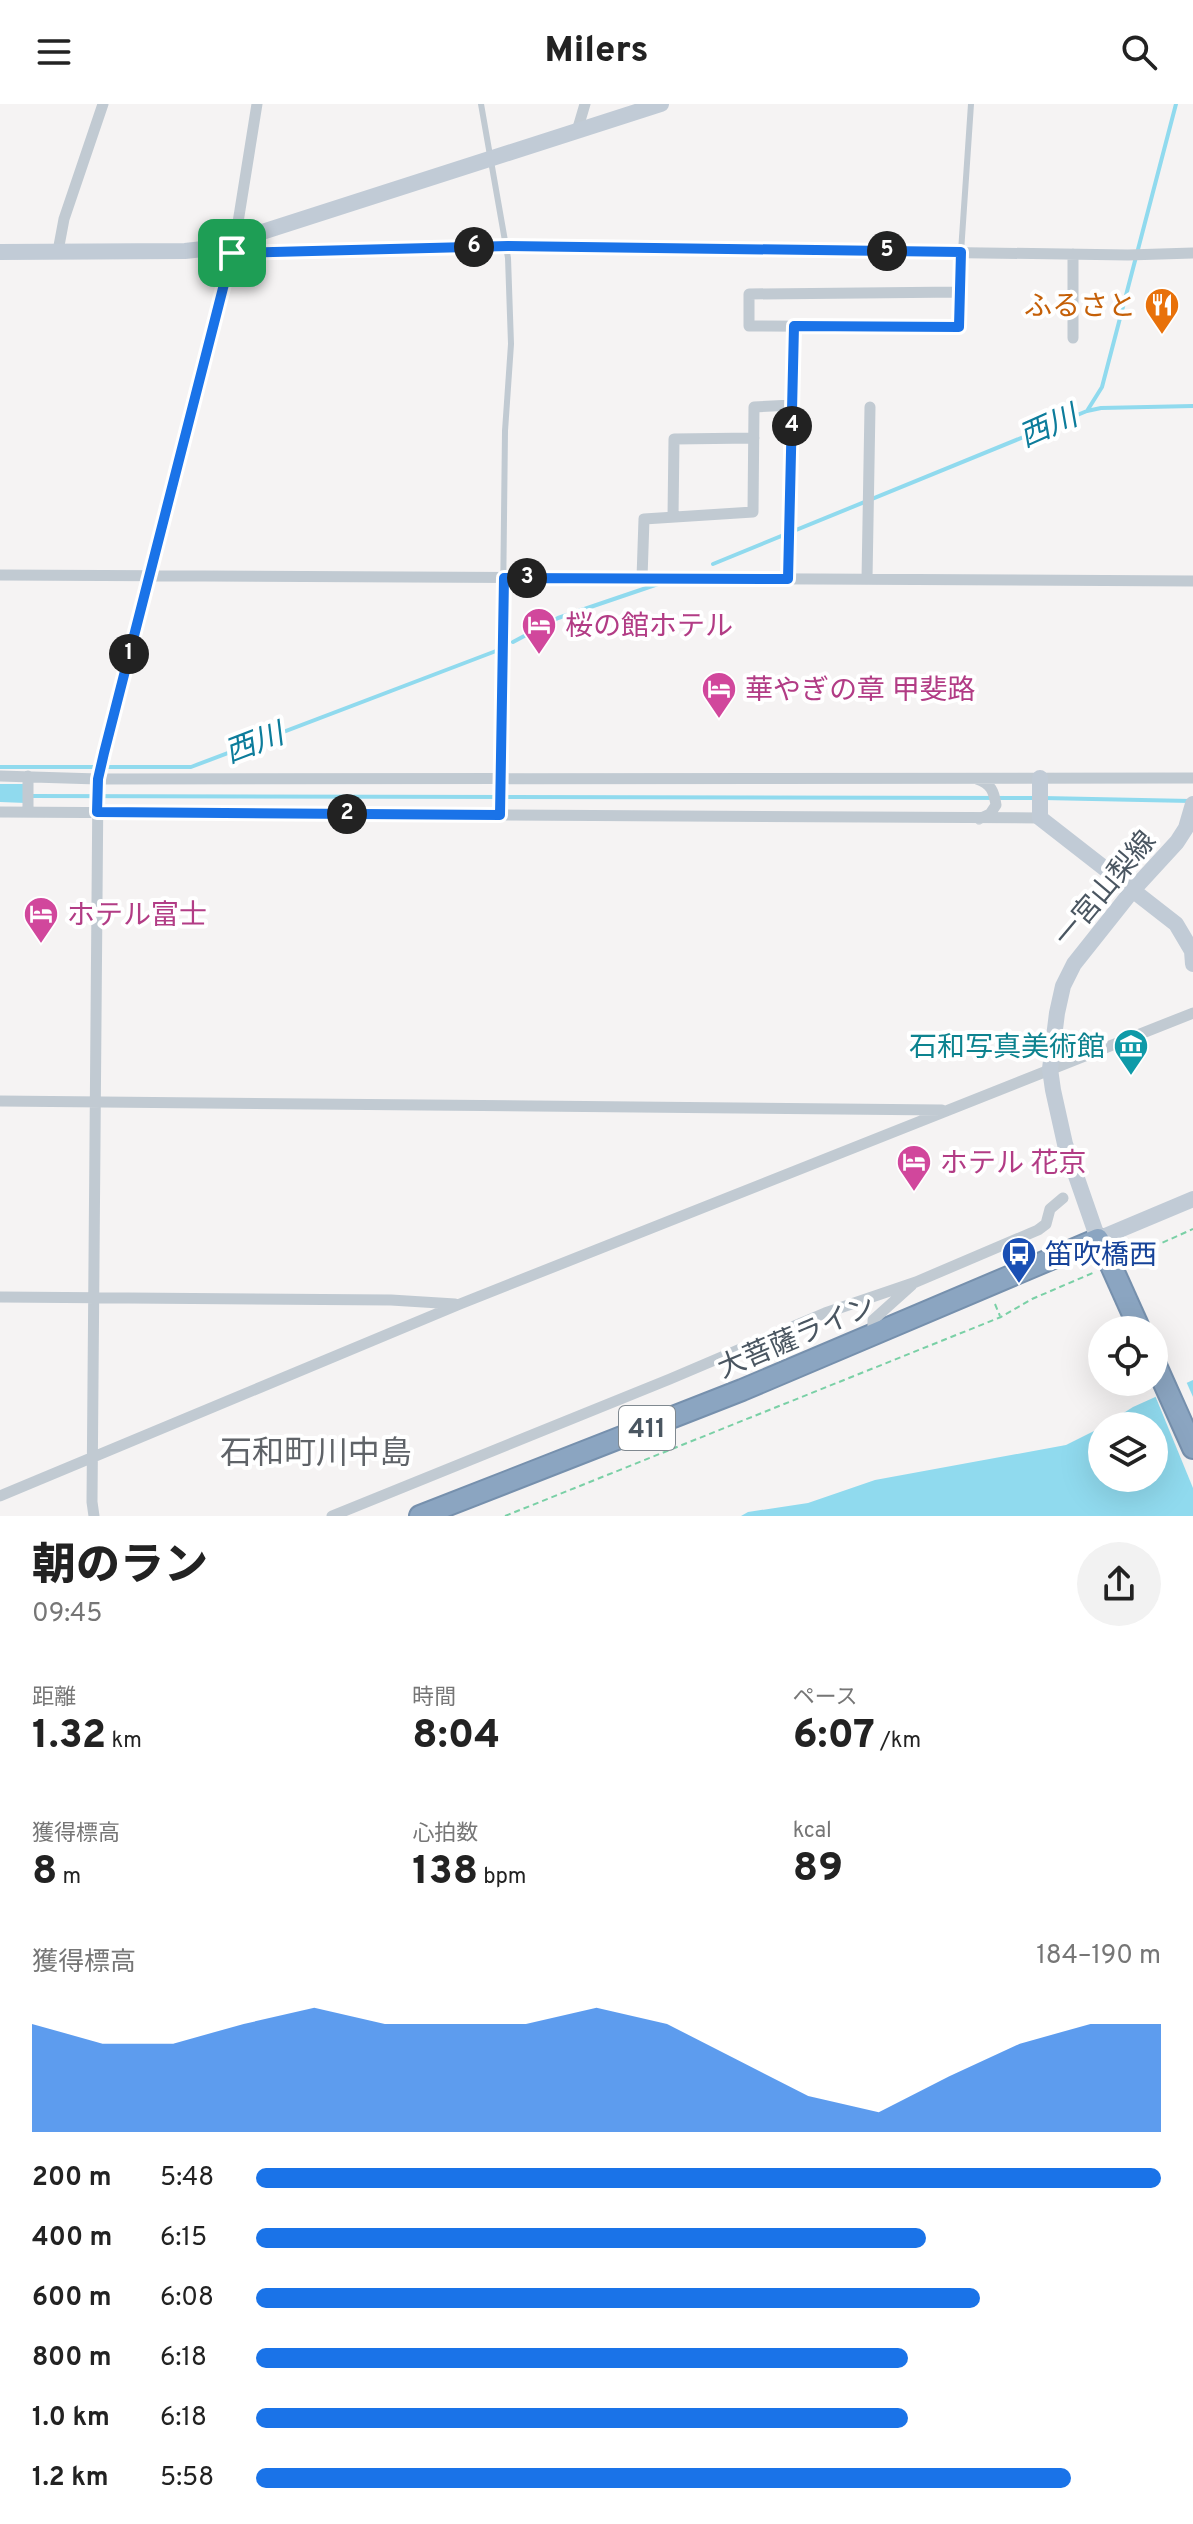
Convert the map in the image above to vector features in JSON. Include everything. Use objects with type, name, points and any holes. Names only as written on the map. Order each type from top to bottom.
[{"type":"highway","points":[[1098,1239],[1133,1316]]},
{"type":"highway","name":"大菩薩ライン","points":[[420,1516],[700,1407],[1098,1239]]},
{"type":"highway","points":[[1168,1392],[1193,1448]]},
{"type":"main road","points":[[0,252],[185,251],[234,247],[661,104]]},
{"type":"main road","points":[[1040,798],[1132,891],[1176,924],[1192,951],[1193,964]]},
{"type":"main road","name":"一宮山梨線","points":[[1098,1239],[1065,1144],[1050,1069],[1057,1013],[1067,975],[1132,891],[1177,842],[1192,813]]},
{"type":"main road","points":[[1098,1239],[1193,1199]]},
{"type":"street","points":[[58,251],[64,219],[103,104]]},
{"type":"street","points":[[94,1516],[99,778],[234,247],[257,104]]},
{"type":"street","points":[[577,131],[585,104]]},
{"type":"street","points":[[234,247],[508,246],[1128,255],[1193,253]]},
{"type":"street","points":[[960,292],[749,294],[749,326],[959,327],[960,292],[961,252]]},
{"type":"street","points":[[1073,254],[1073,338]]},
{"type":"street","points":[[788,579],[794,326]]},
{"type":"street","points":[[642,578],[644,519],[753,512],[754,407],[792,405]]},
{"type":"street","points":[[867,579],[870,407]]},
{"type":"street","points":[[673,517],[674,439],[754,438]]},
{"type":"street","points":[[0,575],[1193,581]]},
{"type":"street","points":[[0,776],[29,780],[972,778],[1040,798]]},
{"type":"street","points":[[500,815],[501,778]]},
{"type":"street","points":[[972,778],[987,783],[994,792],[996,805],[990,814],[978,819]]},
{"type":"street","points":[[0,812],[29,808],[98,808],[978,819],[1040,798],[1193,778]]},
{"type":"street","points":[[29,780],[29,808]]},
{"type":"street","points":[[0,1496],[460,1304],[1193,1013]]},
{"type":"street","points":[[0,1101],[950,1110]]},
{"type":"street","points":[[332,1516],[825,1313],[916,1282],[1038,1230],[1046,1224],[1050,1209],[1063,1198]]},
{"type":"street","points":[[873,1335],[873,1320],[916,1282]]},
{"type":"street","points":[[0,1297],[391,1300],[460,1304]]},
{"type":"lane","points":[[481,104],[508,246],[511,344],[505,431],[501,778]]},
{"type":"lane","points":[[961,252],[971,104]]},
{"type":"path","points":[[505,1516],[1001,1317],[1032,1299],[1193,1229]]},
{"type":"path","points":[[991,1295],[1001,1317]]},
{"type":"water","points":[[0,784],[25,784],[26,803],[0,802]]},
{"type":"water","points":[[1193,1380],[1193,1516],[741,1516],[748,1512],[808,1503],[875,1480],[1066,1445],[1088,1434],[1088,1492],[1168,1492],[1168,1412],[1125,1412],[1157,1396],[1168,1396],[1168,1391]]},
{"type":"pier","points":[[1185,1379],[1193,1397],[1193,1488],[1168,1427],[1168,1412],[1162,1412],[1155,1396],[1168,1396],[1168,1387]]},
{"type":"waterway","name":"西川","points":[[1087,411],[1102,387],[1176,104]]},
{"type":"waterway","name":"西川","points":[[713,564],[1087,411],[1193,406]]},
{"type":"waterway","name":"西川","points":[[513,642],[558,618],[664,582]]},
{"type":"waterway","name":"西川","points":[[0,767],[191,767],[496,651]]},
{"type":"waterway","points":[[31,796],[1035,798]]},
{"type":"waterway","points":[[1043,798],[1191,801]]},
{"type":"place","name":"ふるさと","points":[[1162,336]]},
{"type":"place","name":"桜の館ホテル","points":[[539,656]]},
{"type":"place","name":"華やぎの章 甲斐路","points":[[719,720]]},
{"type":"place","name":"ホテル富士","points":[[41,945]]},
{"type":"place","name":"石和写真美術館","points":[[1131,1077]]},
{"type":"place","name":"ホテル 花京","points":[[914,1193]]},
{"type":"place","name":"笛吹橋西","points":[[1019,1285]]},
{"type":"district","name":"石和町川中島","points":[[316,1452]]},
{"type":"route","points":[[508,246],[961,252],[959,327],[794,326],[788,579],[504,578],[500,815],[97,812],[98,779],[104,753],[232,253],[508,246]]}]
